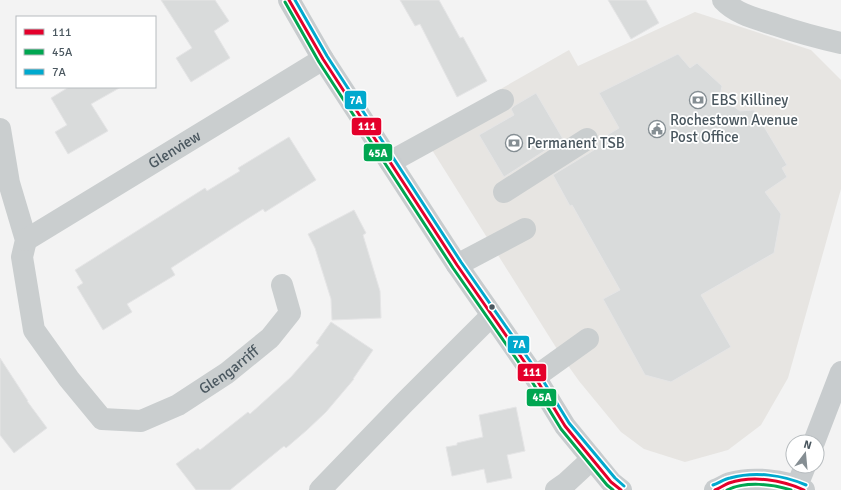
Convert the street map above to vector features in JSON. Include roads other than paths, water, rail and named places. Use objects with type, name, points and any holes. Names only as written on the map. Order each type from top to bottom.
[{"type":"main road","points":[[289,0],[323,59],[457,265],[491,316],[535,377],[565,426],[611,482],[620,490]]},
{"type":"main road","points":[[817,434],[841,372]]},
{"type":"main road","points":[[715,490],[730,483],[763,479],[800,488],[803,474]]},
{"type":"street","points":[[724,0],[729,6],[745,15],[814,37],[841,43]]},
{"type":"street","name":"Glenview","points":[[26,240],[323,59]]},
{"type":"street","points":[[390,162],[503,100]]},
{"type":"street","points":[[0,129],[9,183],[26,240]]},
{"type":"street","points":[[504,192],[587,139]]},
{"type":"street","points":[[457,265],[525,229]]},
{"type":"street","name":"Glengarriff","points":[[26,240],[22,257],[34,330],[69,379],[102,419],[141,421],[178,405],[227,373],[270,338],[290,313],[282,285]]},
{"type":"street","points":[[320,490],[491,316]]},
{"type":"street","points":[[535,377],[588,339]]},
{"type":"street","points":[[556,490],[566,483],[592,459]]},
{"type":"place","name":"EBS Killiney","points":[[698,100]]},
{"type":"place","name":"Rochestown Avenue Post Office","points":[[657,129]]},
{"type":"place","name":"Permanent TSB","points":[[514,143]]}]
